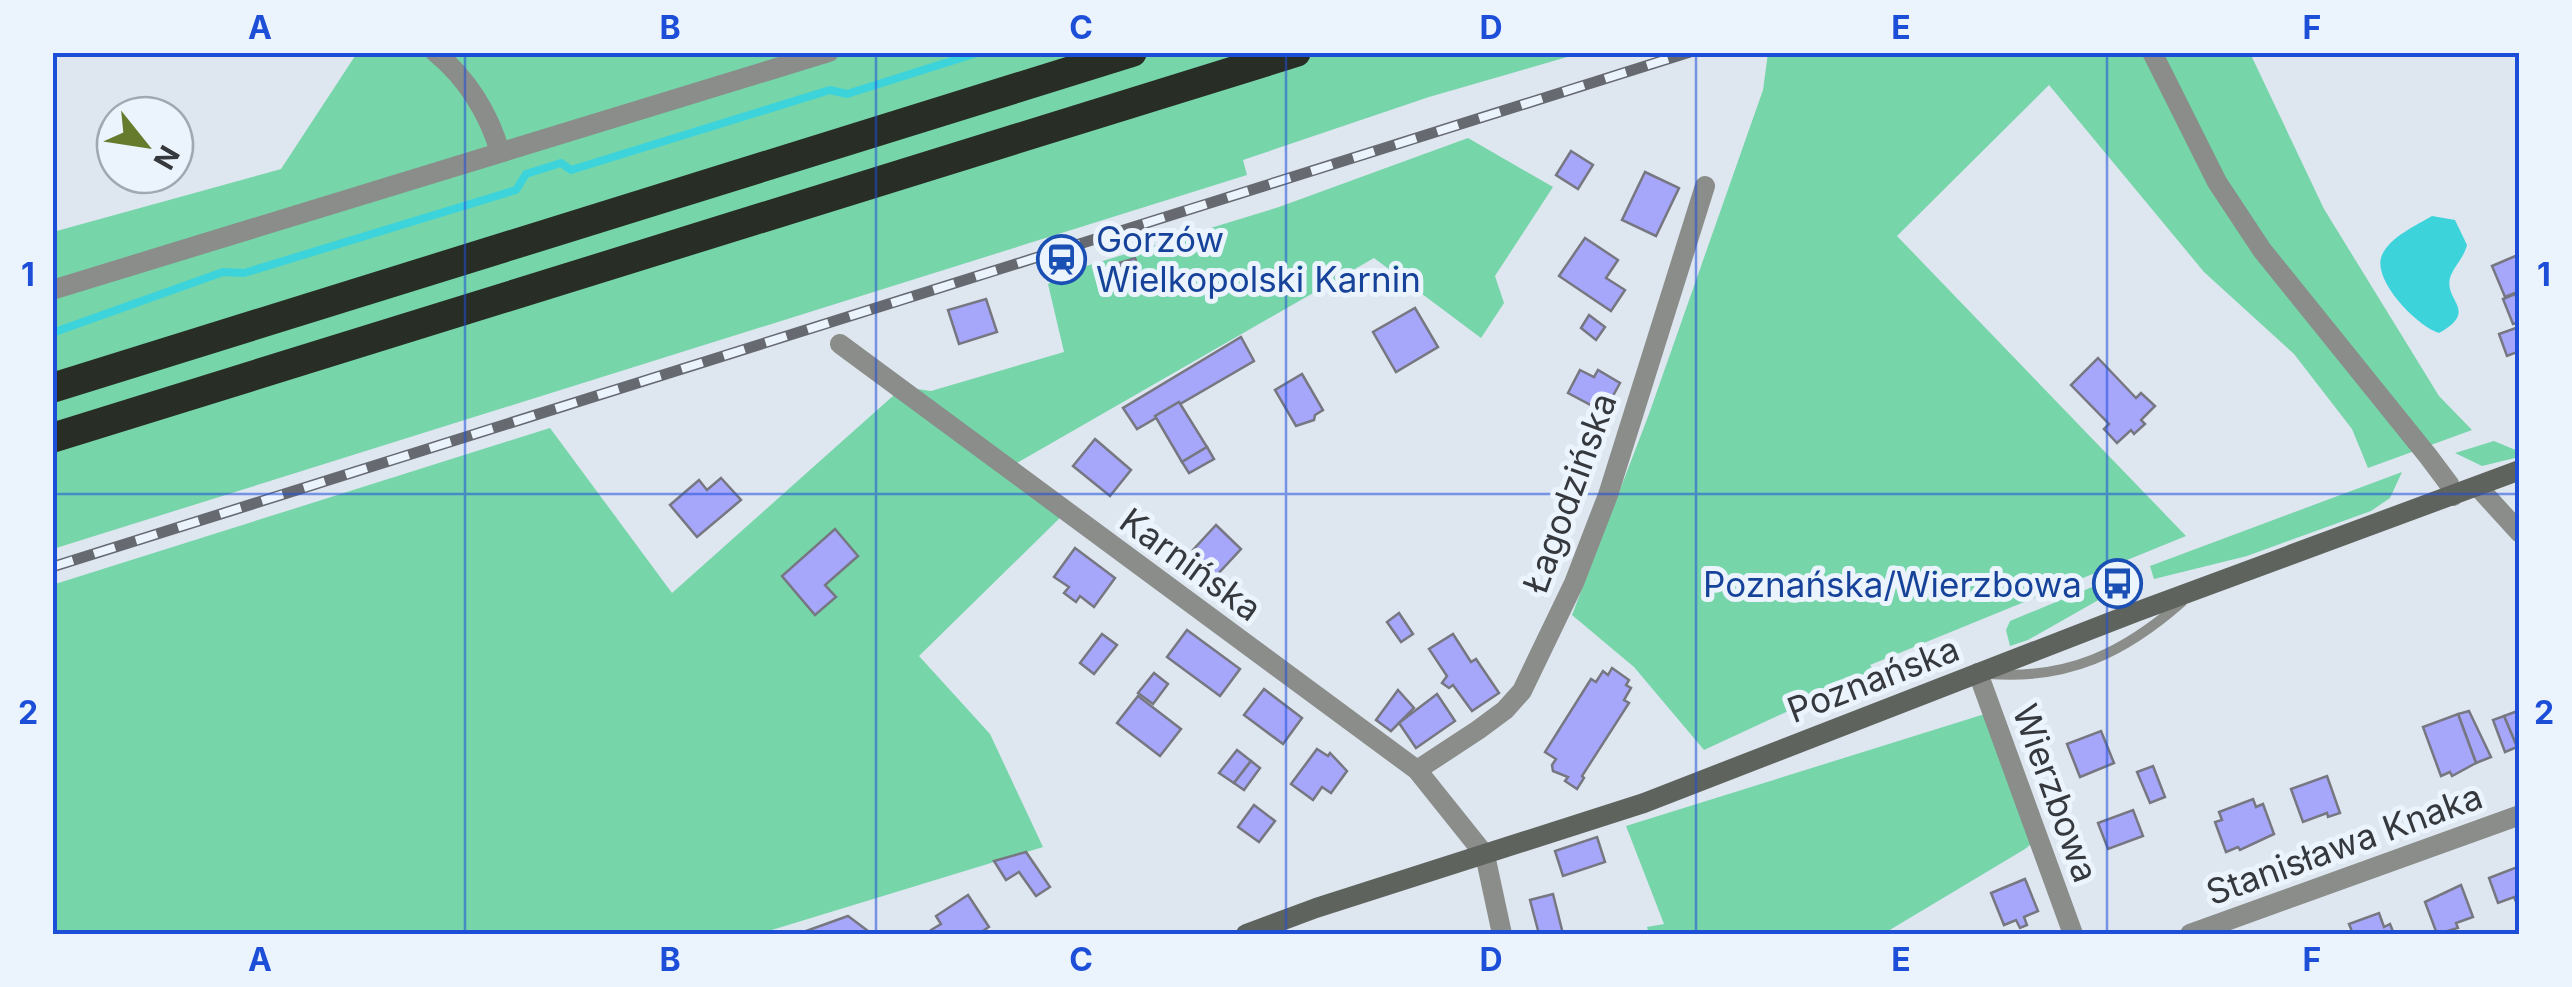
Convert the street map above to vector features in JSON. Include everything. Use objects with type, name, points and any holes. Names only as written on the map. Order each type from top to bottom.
[{"type":"highway","points":[[52,388],[1132,52]]},
{"type":"highway","points":[[52,438],[1296,52]]},
{"type":"main road","name":"Poznańska","points":[[1246,934],[1644,803],[2520,470]]},
{"type":"street","points":[[436,52],[473,94],[492,127],[500,152]]},
{"type":"street","points":[[52,290],[830,52]]},
{"type":"street","points":[[2152,52],[2217,182],[2262,250],[2428,456],[2453,496]]},
{"type":"street","name":"Łagodzińska","points":[[1416,770],[1478,730],[1522,691],[1574,584],[1608,494],[1705,186]]},
{"type":"street","name":"Karnińska","points":[[840,344],[1416,770],[1485,855]]},
{"type":"street","points":[[2478,488],[2520,533]]},
{"type":"street","name":"Wierzbowa","points":[[1978,673],[2073,934]]},
{"type":"street","name":"Stanisława Knaka","points":[[2190,934],[2520,814]]},
{"type":"street","points":[[1485,855],[1502,934]]},
{"type":"lane","points":[[1232,73],[1276,52]]},
{"type":"green space","points":[[357,53],[1581,53],[1429,97],[1243,160],[1247,175],[53,549],[53,232],[281,169]]},
{"type":"green space","points":[[1768,53],[2250,53],[2324,209],[2439,396],[2472,430],[2368,468],[2352,429],[2294,354],[2204,272],[2049,85],[1897,236],[2186,536],[1870,665],[1878,675],[1704,750],[1634,667],[1572,615],[1649,414],[1763,90]]},
{"type":"green space","points":[[1468,138],[1553,187],[1495,276],[1504,303],[1481,338],[1374,258],[1015,464],[1068,510],[919,656],[990,734],[1043,847],[759,934],[53,934],[52,585],[550,428],[672,593],[903,387],[931,391],[1064,352],[1048,284],[1080,268],[1279,207]]},
{"type":"green space","points":[[2494,441],[2518,451],[2519,457],[2482,466],[2455,453]]},
{"type":"green space","points":[[2402,472],[2390,498],[2371,511],[2247,556],[2154,579],[2150,566]]},
{"type":"green space","points":[[2097,585],[2102,598],[2028,640],[2010,646],[2006,630],[2010,621]]},
{"type":"green space","points":[[1988,713],[2043,834],[2025,849],[1883,934],[1649,934],[1647,927],[1664,924],[1626,826]]},
{"type":"water","points":[[2432,216],[2455,220],[2467,245],[2449,284],[2459,311],[2451,325],[2439,333],[2420,322],[2398,301],[2380,265],[2391,243]]},
{"type":"building","points":[[1571,151],[1593,165],[1578,189],[1556,175]]},
{"type":"building","points":[[1645,172],[1679,188],[1656,236],[1622,220]]},
{"type":"building","points":[[1585,238],[1618,260],[1606,278],[1625,290],[1611,311],[1559,276]]},
{"type":"building","points":[[2520,254],[2520,291],[2505,297],[2492,266]]},
{"type":"building","points":[[1135,258],[1138,268],[1122,273],[1119,263]]},
{"type":"building","points":[[2515,294],[2520,322],[2513,324],[2503,299]]},
{"type":"building","points":[[986,299],[997,332],[959,344],[948,310]]},
{"type":"building","points":[[1415,308],[1438,347],[1396,372],[1373,332]]},
{"type":"building","points":[[1589,315],[1605,327],[1596,340],[1581,328]]},
{"type":"building","points":[[2516,328],[2520,351],[2507,356],[2499,334]]},
{"type":"building","points":[[1241,337],[1254,361],[1137,429],[1123,408]]},
{"type":"building","points":[[2098,358],[2136,398],[2141,393],[2155,406],[2141,420],[2145,424],[2117,443],[2104,429],[2109,424],[2071,385]]},
{"type":"building","points":[[1580,370],[1594,377],[1598,370],[1620,383],[1604,412],[1568,393]]},
{"type":"building","points":[[1302,374],[1323,410],[1314,420],[1296,426],[1275,390]]},
{"type":"building","points":[[1179,402],[1207,447],[1182,462],[1155,416]]},
{"type":"building","points":[[1095,439],[1131,470],[1110,496],[1073,466]]},
{"type":"building","points":[[1207,447],[1214,459],[1189,473],[1182,462]]},
{"type":"building","points":[[721,478],[741,500],[697,537],[670,505],[699,480],[707,490]]},
{"type":"building","points":[[1216,525],[1241,549],[1215,577],[1198,561],[1201,558],[1193,550]]},
{"type":"building","points":[[835,529],[858,556],[825,585],[836,597],[815,615],[782,576]]},
{"type":"building","points":[[1075,548],[1115,578],[1094,607],[1080,596],[1076,602],[1064,593],[1069,587],[1054,577]]},
{"type":"building","points":[[1399,613],[1413,634],[1401,642],[1387,622]]},
{"type":"building","points":[[1187,630],[1240,669],[1220,696],[1167,657]]},
{"type":"building","points":[[1102,634],[1117,645],[1094,674],[1080,663]]},
{"type":"building","points":[[1453,634],[1471,662],[1476,659],[1499,693],[1472,711],[1453,685],[1449,688],[1442,683],[1447,676],[1429,649]]},
{"type":"building","points":[[1612,668],[1629,680],[1626,685],[1631,688],[1624,700],[1629,703],[1577,789],[1565,781],[1568,777],[1553,771],[1556,759],[1545,752],[1591,679],[1596,682],[1603,671],[1608,675]]},
{"type":"building","points":[[1154,673],[1168,684],[1153,704],[1138,693]]},
{"type":"building","points":[[1264,689],[1302,718],[1283,744],[1244,715]]},
{"type":"building","points":[[1398,690],[1414,708],[1391,731],[1376,720]]},
{"type":"building","points":[[1437,694],[1455,721],[1416,748],[1399,723]]},
{"type":"building","points":[[1138,696],[1181,729],[1160,756],[1117,723]]},
{"type":"building","points":[[2520,710],[2520,746],[2517,747],[2504,716]]},
{"type":"building","points":[[2469,711],[2491,757],[2476,763],[2458,714]]},
{"type":"building","points":[[2458,714],[2476,763],[2452,776],[2450,772],[2441,776],[2423,727]]},
{"type":"building","points":[[2504,716],[2517,747],[2505,752],[2493,720]]},
{"type":"building","points":[[2101,731],[2114,763],[2080,777],[2067,744]]},
{"type":"building","points":[[1317,749],[1328,756],[1330,753],[1347,771],[1331,793],[1322,787],[1313,800],[1291,784]]},
{"type":"building","points":[[1237,750],[1251,761],[1234,783],[1219,773]]},
{"type":"building","points":[[1251,761],[1260,768],[1244,790],[1234,783]]},
{"type":"building","points":[[2153,766],[2165,797],[2150,803],[2137,772]]},
{"type":"building","points":[[2327,776],[2340,813],[2328,817],[2327,813],[2303,822],[2291,789]]},
{"type":"building","points":[[2253,799],[2256,807],[2263,804],[2274,834],[2240,850],[2238,847],[2226,852],[2215,822],[2222,820],[2219,812]]},
{"type":"building","points":[[1254,805],[1275,821],[1259,842],[1238,827]]},
{"type":"building","points":[[2133,810],[2143,836],[2108,849],[2098,823]]},
{"type":"building","points":[[1597,837],[1605,862],[1563,876],[1555,851]]},
{"type":"building","points":[[1026,852],[1050,887],[1036,896],[1019,872],[1006,880],[994,861]]},
{"type":"building","points":[[2520,866],[2520,911],[2514,897],[2498,903],[2489,878]]},
{"type":"building","points":[[2025,879],[2038,911],[2024,917],[2027,925],[2020,928],[2016,920],[2004,925],[1991,893]]},
{"type":"building","points":[[2461,885],[2473,917],[2456,923],[2458,928],[2437,934],[2425,902]]},
{"type":"building","points":[[1553,894],[1563,934],[1539,934],[1530,900]]},
{"type":"building","points":[[968,895],[989,927],[978,934],[934,934],[931,930],[941,924],[936,916]]},
{"type":"building","points":[[2379,913],[2384,927],[2390,924],[2394,934],[2353,934],[2349,924]]},
{"type":"building","points":[[848,916],[872,934],[807,934],[806,931]]},
{"type":"waterway","points":[[52,333],[223,272],[244,273],[516,190],[526,174],[561,163],[571,170],[830,90],[847,94],[980,52]]},
{"type":"railway","points":[[52,567],[1690,52]]},
{"type":"place","name":"Gorzów Wielkopolski Karnin","points":[[1061,259]]},
{"type":"place","name":"Poznańska/Wierzbowa","points":[[2117,584]]}]
